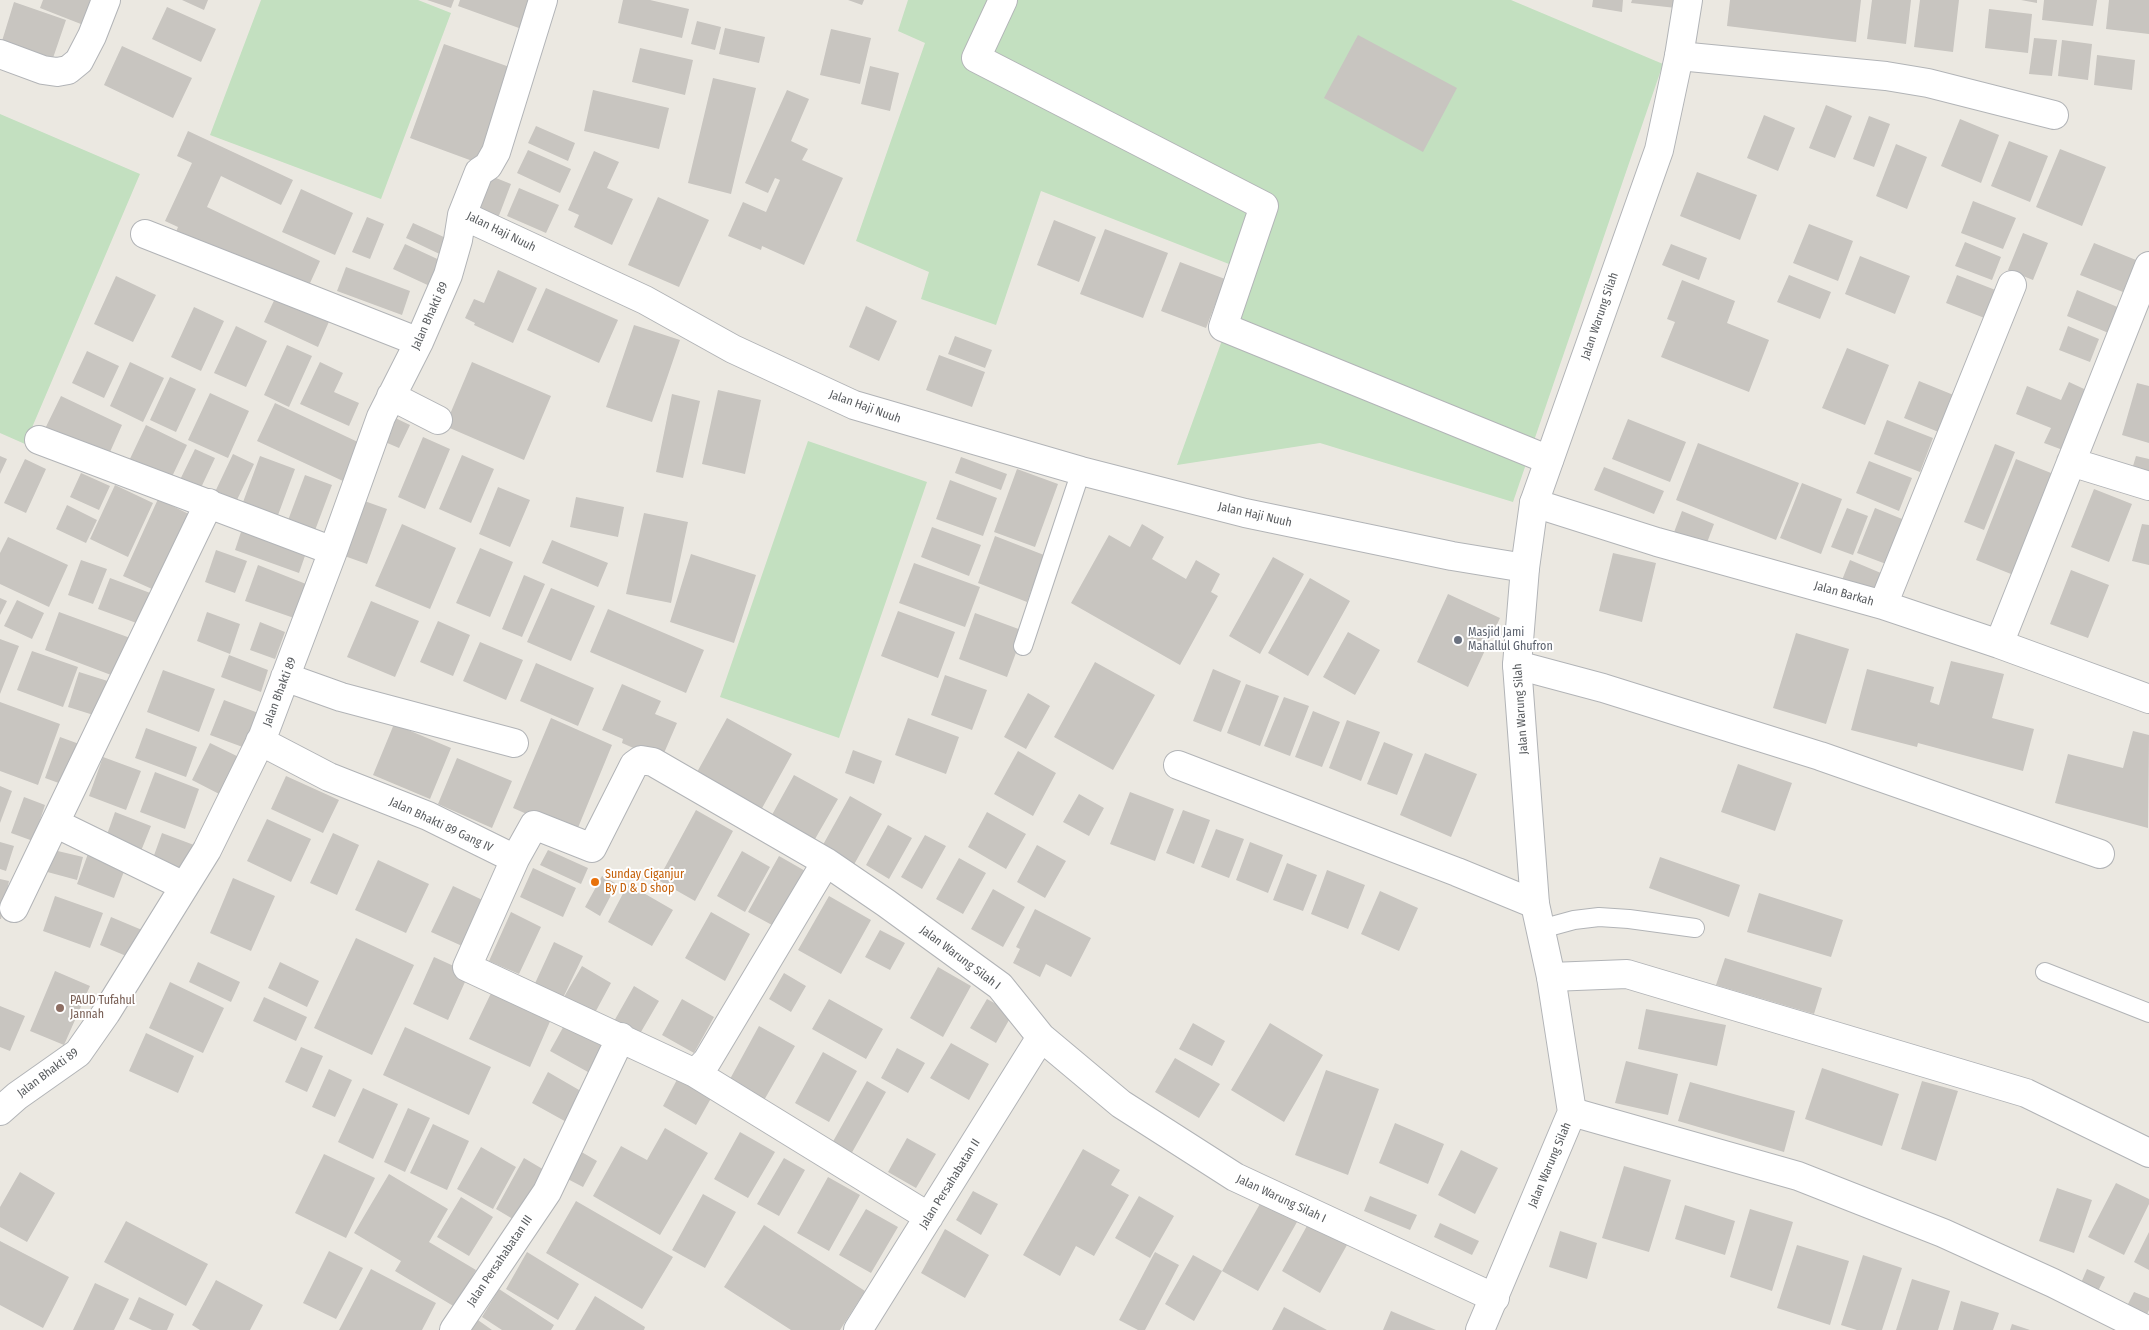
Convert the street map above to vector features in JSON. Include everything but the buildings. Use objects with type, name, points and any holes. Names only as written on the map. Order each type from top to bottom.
[{"type":"street","points":[[0,54],[43,70],[57,72],[68,70],[79,61],[92,36],[106,0]]},
{"type":"street","name":"Jalan Haji Nuuh","points":[[543,0],[496,152],[488,166],[479,172],[462,215],[645,300],[733,349],[854,405],[1081,472],[1246,513],[1452,556],[1525,568]]},
{"type":"street","points":[[1002,0],[976,58],[1264,206],[1223,327],[1550,460]]},
{"type":"street","name":"Jalan Warung Silah","points":[[1480,1330],[1572,1112],[1551,978],[1538,917],[1517,665],[1525,568],[1534,503],[1659,150],[1679,56],[1688,0]]},
{"type":"street","points":[[1679,56],[1886,76],[1928,83],[2054,115]]},
{"type":"street","name":"Jalan Bhakti 89","points":[[0,1111],[17,1096],[78,1053],[106,1012],[207,850],[260,741],[333,551],[381,416],[419,342],[448,275],[458,240],[462,215]]},
{"type":"street","points":[[145,234],[419,342]]},
{"type":"street","points":[[1999,644],[2149,266]]},
{"type":"street","points":[[1882,605],[2012,284]]},
{"type":"street","points":[[391,396],[438,420]]},
{"type":"street","points":[[39,440],[333,551]]},
{"type":"street","points":[[2071,462],[2149,486]]},
{"type":"street","points":[[14,908],[209,503]]},
{"type":"street","name":"Jalan Barkah","points":[[1534,503],[1657,542],[1882,605],[1999,644],[2149,699]]},
{"type":"street","points":[[1517,665],[1603,688],[1820,756],[2100,854]]},
{"type":"street","points":[[285,677],[341,697],[514,743]]},
{"type":"street","name":"Jalan Bhakti 89 Gang IV","points":[[260,741],[329,777],[428,816],[515,860]]},
{"type":"street","name":"Jalan Warung Silah I","points":[[515,860],[534,825],[592,848],[634,765],[641,760],[653,762],[826,862],[1000,986],[1041,1037],[1121,1104],[1235,1178],[1495,1298]]},
{"type":"street","points":[[1178,765],[1458,872],[1538,917]]},
{"type":"street","points":[[55,823],[184,886]]},
{"type":"street","points":[[515,860],[467,966],[695,1073],[929,1218]]},
{"type":"street","points":[[695,1073],[707,1061],[826,862]]},
{"type":"street","points":[[1551,978],[1627,974],[2026,1093],[2149,1153]]},
{"type":"street","name":"Jalan Persahabatan III","points":[[454,1330],[547,1192],[621,1037]]},
{"type":"street","name":"Jalan Persahabatan II","points":[[858,1330],[1041,1037]]},
{"type":"street","points":[[1572,1112],[1798,1176],[1943,1233],[2053,1283],[2147,1330]]},
{"type":"lane","points":[[1024,646],[1081,472]]},
{"type":"lane","points":[[1538,917],[1574,920],[1598,917],[1629,919],[1695,928]]},
{"type":"lane","points":[[2045,972],[2149,1013]]},
{"type":"green space","points":[[261,0],[418,0],[451,13],[381,199],[210,135]]},
{"type":"green space","points":[[908,0],[1511,0],[1663,64],[1513,502],[1320,443],[1177,465],[1247,271],[1041,191],[996,325],[921,299],[929,272],[856,241],[925,43],[898,31]]},
{"type":"green space","points":[[0,114],[140,174],[25,444],[0,433]]},
{"type":"green space","points":[[808,441],[927,482],[839,738],[720,697]]},
{"type":"place","name":"Masjid Jami Mahallul Ghufron","points":[[1458,640]]},
{"type":"place","name":"Sunday Ciganjur By D & D shop","points":[[595,882]]},
{"type":"place","name":"PAUD Tufahul Jannah","points":[[60,1008]]}]
